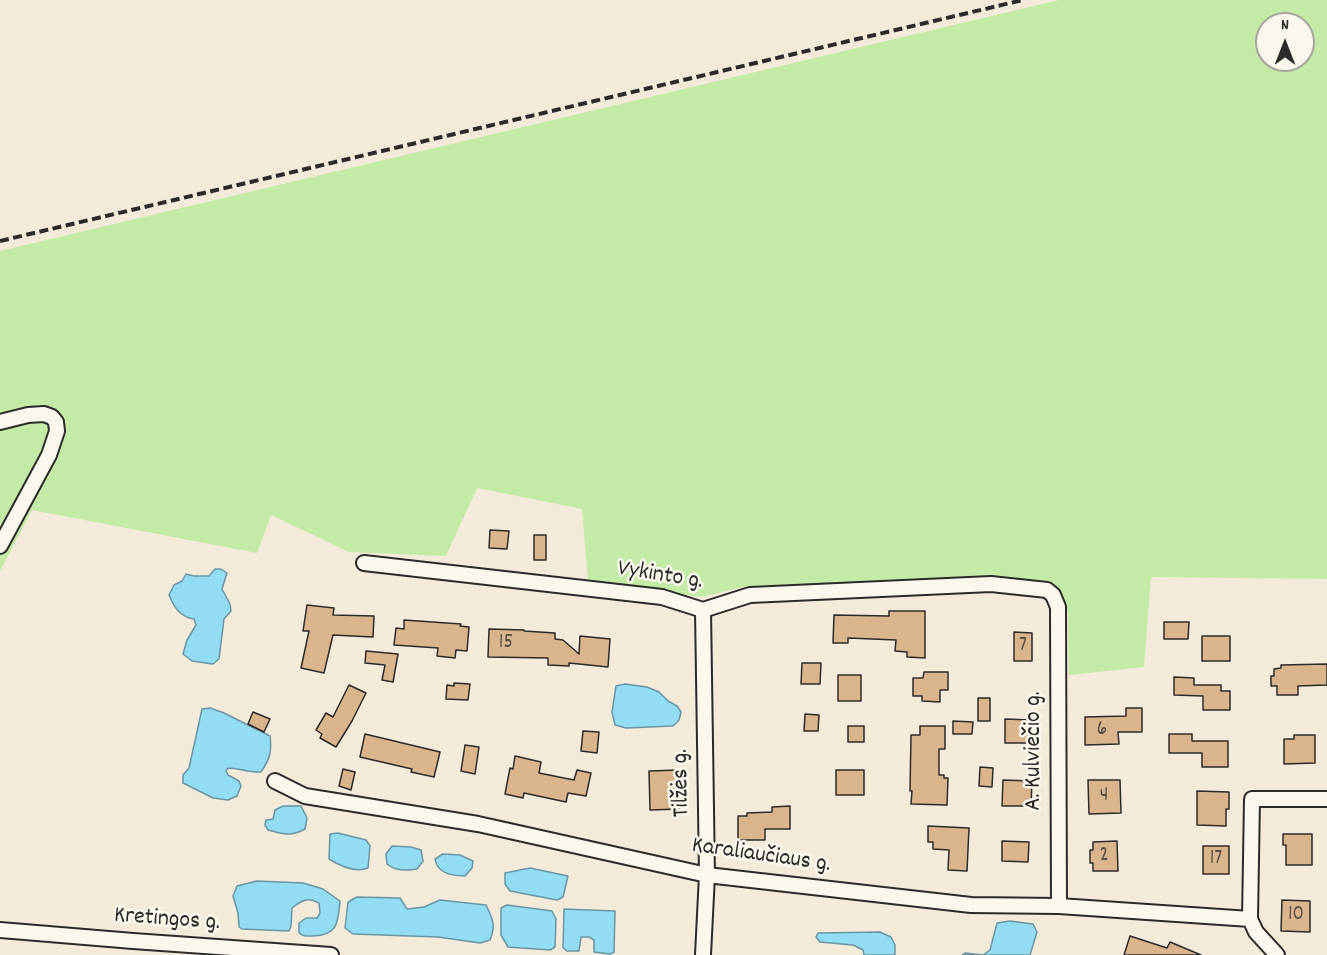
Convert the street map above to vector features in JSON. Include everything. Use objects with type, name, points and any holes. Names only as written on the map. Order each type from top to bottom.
[{"type":"street","points":[[0,422],[28,415],[44,414],[52,417],[56,422],[57,431],[49,455],[0,546]]},
{"type":"street","name":"Vykinto g.","points":[[364,563],[662,597],[703,610],[750,595],[991,584],[1047,590],[1053,595]]},
{"type":"street","name":"A. Kulviečio g.","points":[[1053,595],[1058,607],[1059,906]]},
{"type":"street","name":"Tilžės g.","points":[[703,610],[707,875],[703,955]]},
{"type":"street","name":"Karaliaučiaus g.","points":[[275,781],[305,796],[478,824],[707,875],[971,905],[1059,906],[1250,919]]},
{"type":"street","points":[[1277,955],[1256,933],[1250,919],[1252,799],[1327,799]]},
{"type":"street","name":"Kretingos g.","points":[[0,930],[132,948],[331,955]]},
{"type":"green space","points":[[1059,0],[1327,0],[1327,579],[1151,577],[1144,667],[1069,675],[1068,611],[1060,592],[1053,583],[987,577],[747,586],[701,597],[588,582],[582,509],[477,488],[446,556],[349,552],[271,515],[257,553],[32,510],[0,571],[0,251]]},
{"type":"water","points":[[215,569],[221,569],[227,573],[222,589],[231,611],[224,619],[219,659],[213,664],[192,661],[183,654],[187,640],[196,625],[194,619],[178,611],[169,595],[174,585],[182,581],[186,574],[209,576]]},
{"type":"water","points":[[625,684],[647,687],[659,692],[677,706],[681,712],[679,720],[673,726],[626,728],[615,725],[612,712],[616,686]]},
{"type":"water","points":[[210,708],[270,736],[270,755],[261,772],[228,768],[226,771],[228,775],[239,781],[241,786],[237,796],[228,800],[213,798],[183,783],[183,775],[189,768],[202,709]]},
{"type":"water","points":[[283,806],[301,806],[307,818],[305,829],[291,834],[268,830],[265,825],[266,820],[273,819],[275,810]]},
{"type":"water","points":[[338,833],[366,840],[370,846],[368,868],[353,869],[329,859],[330,834]]},
{"type":"water","points":[[392,846],[421,850],[423,861],[417,869],[394,868],[387,864],[386,854]]},
{"type":"water","points":[[443,854],[460,855],[473,861],[472,868],[465,876],[446,873],[439,868],[435,859]]},
{"type":"water","points":[[530,868],[568,876],[563,897],[557,900],[510,891],[505,884],[505,873]]},
{"type":"water","points":[[257,881],[303,883],[323,889],[340,901],[335,926],[321,935],[306,936],[299,933],[299,923],[306,918],[317,918],[320,913],[319,903],[308,900],[292,908],[289,931],[242,929],[239,927],[233,896],[237,886]]},
{"type":"water","points":[[357,897],[400,898],[407,909],[424,907],[440,900],[486,905],[493,923],[492,935],[490,940],[480,943],[438,937],[353,934],[345,928],[348,902]]},
{"type":"water","points":[[507,905],[552,911],[556,919],[555,947],[550,950],[508,947],[501,935],[501,908]]},
{"type":"water","points":[[564,909],[615,911],[614,952],[610,954],[594,952],[594,940],[589,937],[581,937],[579,951],[567,951],[563,948]]},
{"type":"water","points":[[1010,921],[1033,924],[1037,932],[1030,955],[983,955],[990,950],[997,923]]},
{"type":"water","points":[[880,932],[891,937],[895,945],[895,955],[864,955],[863,950],[853,945],[820,942],[816,937],[818,933]]},
{"type":"building","points":[[490,530],[509,531],[507,549],[489,548]]},
{"type":"building","points":[[534,535],[546,535],[546,560],[534,560]]},
{"type":"building","points":[[307,605],[334,608],[333,615],[374,616],[373,637],[333,635],[324,673],[301,668],[309,631],[303,631]]},
{"type":"building","points":[[889,611],[925,611],[925,658],[907,657],[907,652],[895,651],[896,640],[848,638],[848,643],[833,643],[834,615],[889,616]]},
{"type":"building","points":[[404,620],[461,624],[460,626],[469,627],[467,651],[456,650],[455,658],[437,656],[438,648],[394,645],[396,628],[404,629]]},
{"type":"building","points":[[1164,622],[1189,622],[1188,639],[1164,639]]},
{"type":"building","points":[[489,629],[555,633],[555,639],[563,640],[579,654],[580,636],[610,639],[608,667],[569,663],[569,666],[548,665],[548,658],[488,657]]},
{"type":"building","points":[[1014,632],[1032,633],[1032,661],[1014,661]]},
{"type":"building","points":[[1202,636],[1230,636],[1230,661],[1202,661]]},
{"type":"building","points":[[366,651],[398,654],[393,682],[382,680],[385,665],[365,663]]},
{"type":"building","points":[[802,663],[821,663],[820,684],[801,684]]},
{"type":"building","points":[[1327,664],[1327,685],[1298,686],[1298,695],[1277,695],[1277,686],[1271,686],[1274,669],[1281,668],[1281,665]]},
{"type":"building","points":[[924,672],[948,672],[948,690],[940,690],[940,702],[922,701],[922,696],[913,696],[913,678],[923,678]]},
{"type":"building","points":[[838,675],[861,675],[861,701],[838,701]]},
{"type":"building","points":[[1174,677],[1194,678],[1194,685],[1221,685],[1221,691],[1230,691],[1230,710],[1203,710],[1203,696],[1174,695]]},
{"type":"building","points":[[454,683],[470,684],[468,700],[446,699],[447,685],[454,686]]},
{"type":"building","points":[[349,685],[366,693],[336,747],[320,738],[322,734],[316,730],[326,713],[333,717]]},
{"type":"building","points":[[978,698],[990,698],[990,721],[978,721]]},
{"type":"building","points":[[1126,708],[1142,708],[1142,732],[1118,732],[1119,744],[1085,745],[1085,717],[1126,716]]},
{"type":"building","points":[[253,712],[270,719],[264,732],[248,724]]},
{"type":"building","points":[[805,714],[819,715],[818,731],[804,731]]},
{"type":"building","points":[[1005,719],[1031,720],[1031,743],[1005,743]]},
{"type":"building","points":[[953,721],[973,722],[972,734],[953,734]]},
{"type":"building","points":[[848,726],[864,726],[864,742],[848,742]]},
{"type":"building","points":[[920,726],[945,726],[945,749],[939,749],[939,775],[948,778],[947,805],[911,804],[911,735],[920,735]]},
{"type":"building","points":[[583,731],[599,732],[597,753],[581,751]]},
{"type":"building","points":[[365,734],[440,752],[434,777],[411,772],[412,769],[360,757]]},
{"type":"building","points":[[1169,734],[1192,734],[1192,741],[1228,741],[1228,767],[1202,767],[1202,753],[1169,753]]},
{"type":"building","points":[[1294,735],[1315,735],[1315,763],[1284,764],[1284,739],[1294,739]]},
{"type":"building","points":[[465,745],[479,747],[475,774],[461,771]]},
{"type":"building","points":[[515,756],[541,762],[539,773],[574,780],[577,770],[591,773],[586,796],[568,793],[566,802],[524,793],[523,798],[505,794]]},
{"type":"building","points":[[980,767],[993,768],[992,787],[979,786]]},
{"type":"building","points":[[343,769],[355,772],[351,790],[339,786]]},
{"type":"building","points":[[678,770],[679,809],[650,810],[649,771]]},
{"type":"building","points":[[836,770],[864,770],[864,795],[836,795]]},
{"type":"building","points":[[1003,780],[1032,781],[1031,806],[1002,806]]},
{"type":"building","points":[[1088,780],[1120,780],[1121,813],[1089,814]]},
{"type":"building","points":[[1197,791],[1229,792],[1226,826],[1197,825]]},
{"type":"building","points":[[790,806],[790,829],[765,829],[765,840],[738,840],[738,816],[747,816],[747,813],[772,812],[772,807]]},
{"type":"building","points":[[928,826],[969,828],[967,871],[948,870],[949,850],[933,849],[933,842],[928,842]]},
{"type":"building","points":[[1283,834],[1312,834],[1312,865],[1286,865],[1286,845],[1283,845]]},
{"type":"building","points":[[1002,841],[1029,842],[1028,862],[1002,861]]},
{"type":"building","points":[[1117,841],[1118,871],[1093,871],[1093,863],[1090,863],[1090,850],[1093,850],[1093,842]]},
{"type":"building","points":[[1203,846],[1229,846],[1229,874],[1203,874]]},
{"type":"building","points":[[1282,900],[1310,901],[1310,932],[1281,931]]},
{"type":"building","points":[[1130,936],[1167,948],[1170,942],[1201,955],[1124,955]]},
{"type":"railway","points":[[0,241],[1023,0]]}]
